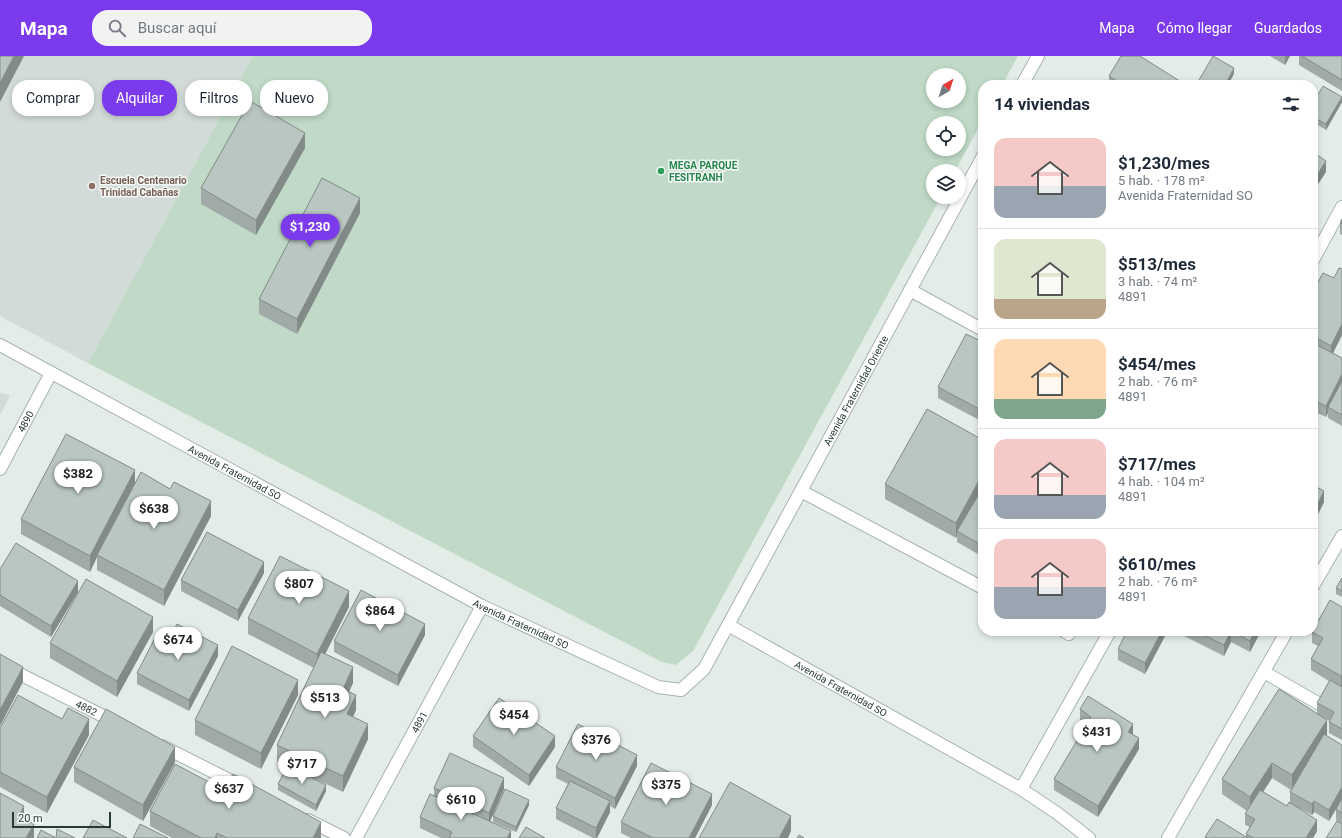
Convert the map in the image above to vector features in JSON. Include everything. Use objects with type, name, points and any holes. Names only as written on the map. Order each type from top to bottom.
[{"type":"street","points":[[1025,80],[1038,56]]},
{"type":"street","name":"Avenida Fraternidad Oriente","points":[[728,625],[978,165]]},
{"type":"street","points":[[1318,251],[1342,207]]},
{"type":"street","points":[[910,290],[978,327]]},
{"type":"street","name":"Avenida Fraternidad SO","points":[[0,346],[482,606],[658,687],[681,690],[704,669],[728,625],[1022,789],[1057,813],[1089,838]]},
{"type":"street","name":"4890","points":[[0,469],[51,373]]},
{"type":"street","points":[[801,491],[978,585]]},
{"type":"street","points":[[1318,577],[1342,536]]},
{"type":"street","name":"4891","points":[[356,838],[482,606]]},
{"type":"street","points":[[1022,789],[1107,636]]},
{"type":"street","points":[[1168,838],[1284,636]]},
{"type":"street","name":"4882","points":[[0,664],[126,728]]},
{"type":"street","points":[[1264,672],[1342,717]]},
{"type":"street","points":[[154,742],[253,792]]},
{"type":"street","points":[[295,813],[344,838]]},
{"type":"shaded area","name":"Escuela Centenario Trinidad Cabañas","points":[[0,56],[253,56],[240,80],[185,80],[185,116],[221,116],[88,363],[0,316]]},
{"type":"shaded area","points":[[0,392],[10,396],[0,415]]},
{"type":"green space","points":[[253,56],[1018,56],[1005,80],[978,80],[978,129],[966,151],[966,116],[926,116],[926,156],[963,156],[959,164],[926,164],[926,204],[937,204],[693,651],[676,665],[662,662],[88,363],[221,116],[252,116],[252,80],[240,80]]},
{"type":"building","points":[[0,56],[14,56],[0,83]]},
{"type":"building","points":[[1121,56],[1140,56],[1178,80],[1115,80],[1109,76]]},
{"type":"building","points":[[1213,56],[1234,68],[1228,80],[1199,80]]},
{"type":"building","points":[[1302,56],[1342,56],[1342,80]]},
{"type":"building","points":[[1323,86],[1342,97],[1326,124],[1318,120],[1318,94]]},
{"type":"building","points":[[252,102],[260,107],[260,116],[276,116],[305,133],[256,220],[201,188],[242,116],[252,116]]},
{"type":"building","points":[[1318,155],[1326,161],[1318,173]]},
{"type":"building","points":[[322,178],[360,198],[297,319],[259,299]]},
{"type":"building","points":[[1339,268],[1342,269],[1342,324],[1331,346],[1318,339],[1318,282],[1323,273],[1334,278]]},
{"type":"building","points":[[966,334],[978,340],[978,408],[938,387]]},
{"type":"building","points":[[1318,346],[1342,358],[1342,374],[1326,406],[1318,402]]},
{"type":"building","points":[[1342,381],[1342,415],[1328,407]]},
{"type":"building","points":[[927,409],[978,437],[978,482],[956,523],[885,484]]},
{"type":"building","points":[[66,434],[135,470],[90,556],[21,519]]},
{"type":"building","points":[[141,472],[170,489],[174,482],[211,501],[164,590],[97,555]]},
{"type":"building","points":[[1318,488],[1324,491],[1318,503]]},
{"type":"building","points":[[978,495],[978,543],[957,531]]},
{"type":"building","points":[[207,532],[264,562],[238,610],[181,580]]},
{"type":"building","points":[[16,543],[78,581],[51,626],[0,595],[0,569]]},
{"type":"building","points":[[280,556],[349,591],[317,654],[248,618]]},
{"type":"building","points":[[1342,578],[1342,591],[1336,588]]},
{"type":"building","points":[[86,579],[153,617],[117,681],[50,643]]},
{"type":"building","points":[[361,590],[425,624],[398,675],[334,641]]},
{"type":"building","points":[[1330,600],[1342,607],[1341,676],[1311,659],[1323,638],[1318,635],[1318,621]]},
{"type":"building","points":[[177,624],[218,645],[189,700],[137,673],[156,636],[168,642]]},
{"type":"building","points":[[1124,636],[1159,636],[1145,663],[1118,649]]},
{"type":"building","points":[[1206,636],[1228,636],[1224,645]]},
{"type":"building","points":[[1240,636],[1252,636],[1250,641]]},
{"type":"building","points":[[232,646],[298,680],[261,753],[195,720]]},
{"type":"building","points":[[321,652],[353,667],[343,689],[356,695],[347,714],[368,724],[343,776],[277,745]]},
{"type":"building","points":[[0,654],[23,667],[0,710]]},
{"type":"building","points":[[1330,680],[1342,687],[1342,729],[1329,722],[1334,712],[1317,703]]},
{"type":"building","points":[[1279,689],[1327,720],[1292,775],[1272,763],[1250,797],[1222,779]]},
{"type":"building","points":[[18,695],[62,719],[68,708],[89,719],[47,797],[0,772],[0,728]]},
{"type":"building","points":[[1088,696],[1133,724],[1128,732],[1139,738],[1098,806],[1054,779],[1091,717],[1080,709]]},
{"type":"building","points":[[499,698],[555,736],[529,775],[473,736]]},
{"type":"building","points":[[106,709],[175,747],[143,805],[74,767]]},
{"type":"building","points":[[578,724],[637,755],[615,798],[556,767]]},
{"type":"building","points":[[1324,734],[1342,745],[1342,787],[1329,810],[1314,801],[1312,804],[1290,792]]},
{"type":"building","points":[[450,753],[504,778],[489,813],[434,788]]},
{"type":"building","points":[[651,763],[712,794],[689,838],[653,838],[621,822]]},
{"type":"building","points":[[175,764],[224,790],[233,774],[321,822],[313,838],[227,838],[217,833],[215,838],[201,838],[150,811]]},
{"type":"building","points":[[288,765],[326,785],[316,805],[278,784]]},
{"type":"building","points":[[570,781],[610,801],[596,828],[556,808]]},
{"type":"building","points":[[730,782],[791,816],[779,838],[699,838]]},
{"type":"building","points":[[505,789],[529,800],[516,827],[493,816]]},
{"type":"building","points":[[1260,790],[1287,806],[1289,802],[1317,820],[1306,838],[1253,838],[1246,834],[1255,819],[1245,814]]},
{"type":"building","points":[[0,793],[24,806],[19,816],[34,824],[26,838],[0,838]]},
{"type":"building","points":[[430,794],[511,831],[507,838],[449,838],[452,832],[420,817]]},
{"type":"building","points":[[1342,798],[1342,813],[1336,809]]},
{"type":"building","points":[[1217,819],[1248,838],[1205,837]]},
{"type":"building","points":[[93,820],[127,838],[83,838]]},
{"type":"building","points":[[1337,821],[1342,824],[1342,838],[1326,838]]},
{"type":"building","points":[[140,824],[168,838],[133,838]]},
{"type":"building","points":[[526,827],[545,838],[519,838]]},
{"type":"building","points":[[57,829],[75,838],[56,838]]},
{"type":"building","points":[[41,830],[56,838],[37,838]]},
{"type":"building","points":[[799,835],[804,838],[797,838]]},
{"type":"place","name":"MEGA PARQUE FESITRANH","points":[[661,171]]},
{"type":"place","name":"Escuela Centenario Trinidad Cabañas","points":[[92,186]]}]
